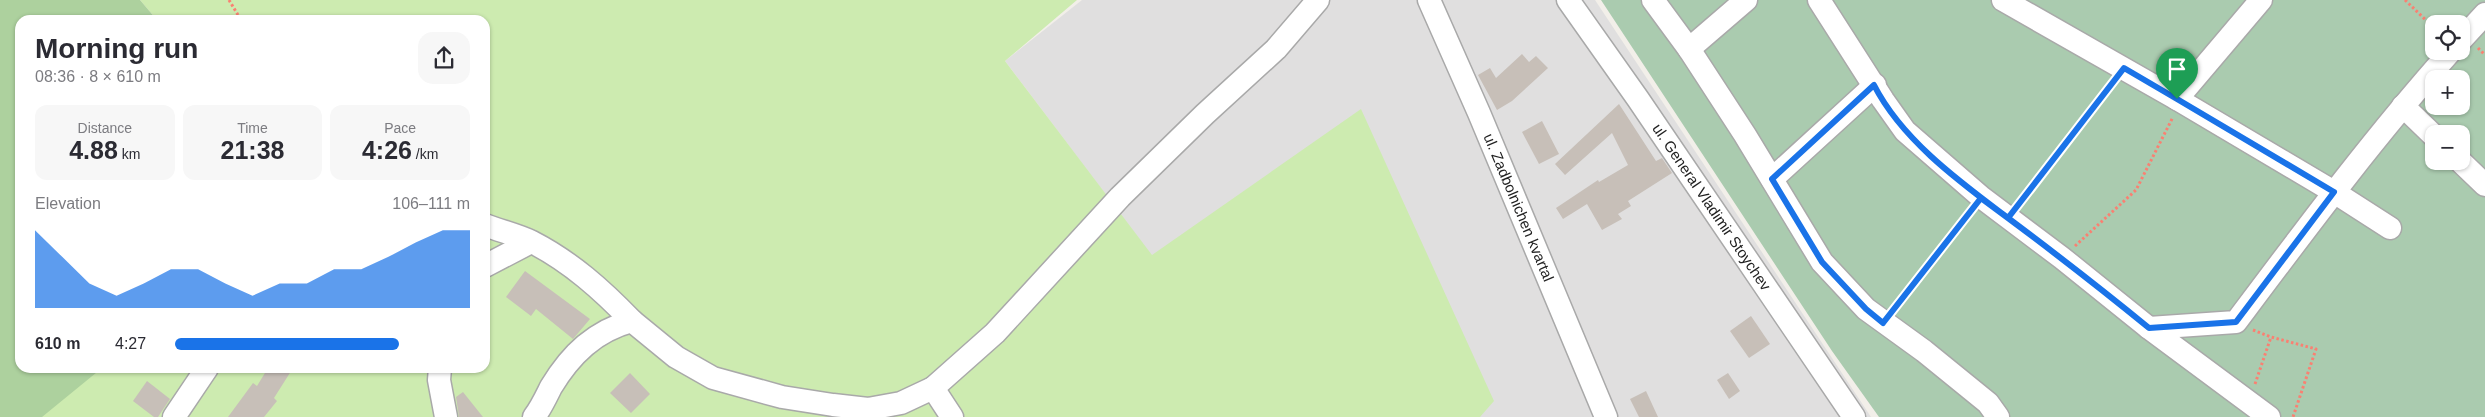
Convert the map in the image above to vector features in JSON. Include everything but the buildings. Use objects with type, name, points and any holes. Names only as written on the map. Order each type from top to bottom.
[{"type":"street","points":[[490,227],[531,242],[562,260],[602,290],[632,321],[694,369],[713,378],[782,397],[868,409],[901,403],[933,388],[995,333],[1120,197],[1205,114],[1276,49],[1318,0]]},
{"type":"street","name":"ul. Zadbolnichen kvartal","points":[[1429,0],[1479,113],[1606,417]]},
{"type":"street","name":"ul. General Vladimir Stoychev","points":[[1568,0],[1638,99],[1854,417]]},
{"type":"street","points":[[1653,0],[1689,49],[1772,179],[1822,262],[1866,309],[1924,351],[1981,397],[1998,417]]},
{"type":"street","points":[[1689,49],[1746,0]]},
{"type":"street","points":[[1819,0],[1882,100],[1905,131],[1981,198],[2062,258],[2149,328],[2269,417]]},
{"type":"street","points":[[2002,0],[2124,68],[2334,192],[2390,228]]},
{"type":"street","points":[[2179,101],[2261,0]]},
{"type":"street","points":[[2470,30],[2485,14]]},
{"type":"street","points":[[2149,328],[2236,322],[2334,192],[2403,106],[2443,60]]},
{"type":"street","points":[[1772,179],[1874,85]]},
{"type":"street","points":[[2403,106],[2425,127]]},
{"type":"street","points":[[2469,170],[2485,185]]},
{"type":"street","points":[[490,263],[531,242]]},
{"type":"street","points":[[534,417],[564,368],[578,351],[596,335],[613,326],[632,321]]},
{"type":"street","points":[[174,417],[204,373]]},
{"type":"street","points":[[440,373],[439,380],[446,417]]},
{"type":"street","points":[[933,388],[952,417]]},
{"type":"path","points":[[229,0],[238,15]]},
{"type":"path","points":[[2405,0],[2425,19]]},
{"type":"path","points":[[2008,218],[2124,68]]},
{"type":"path","points":[[2062,258],[2136,190],[2179,101]]},
{"type":"path","points":[[1883,323],[1981,198]]},
{"type":"path","points":[[2236,322],[2271,337],[2316,349],[2293,417]]},
{"type":"path","points":[[2248,401],[2271,337]]},
{"type":"shaded area","points":[[1082,0],[1595,0],[1871,417],[1480,417],[1152,256],[1005,61]]},
{"type":"green space","points":[[0,0],[140,0],[153,15],[15,15],[15,373],[96,373],[42,417],[0,417]]},
{"type":"green space","points":[[140,0],[1077,0],[1005,61],[1152,255],[1361,109],[1494,401],[1480,417],[39,417],[91,373],[490,373],[490,15],[153,15]]},
{"type":"green space","points":[[1601,0],[2485,0],[2485,417],[1879,417],[1832,351]]},
{"type":"route","points":[[2177,99],[2124,68],[2008,218],[1981,198],[1905,131],[1882,100],[1874,85],[1772,179],[1822,262],[1866,309],[1883,323],[1981,198],[2008,218],[2062,258],[2149,328],[2236,322],[2334,192],[2177,99]]}]
